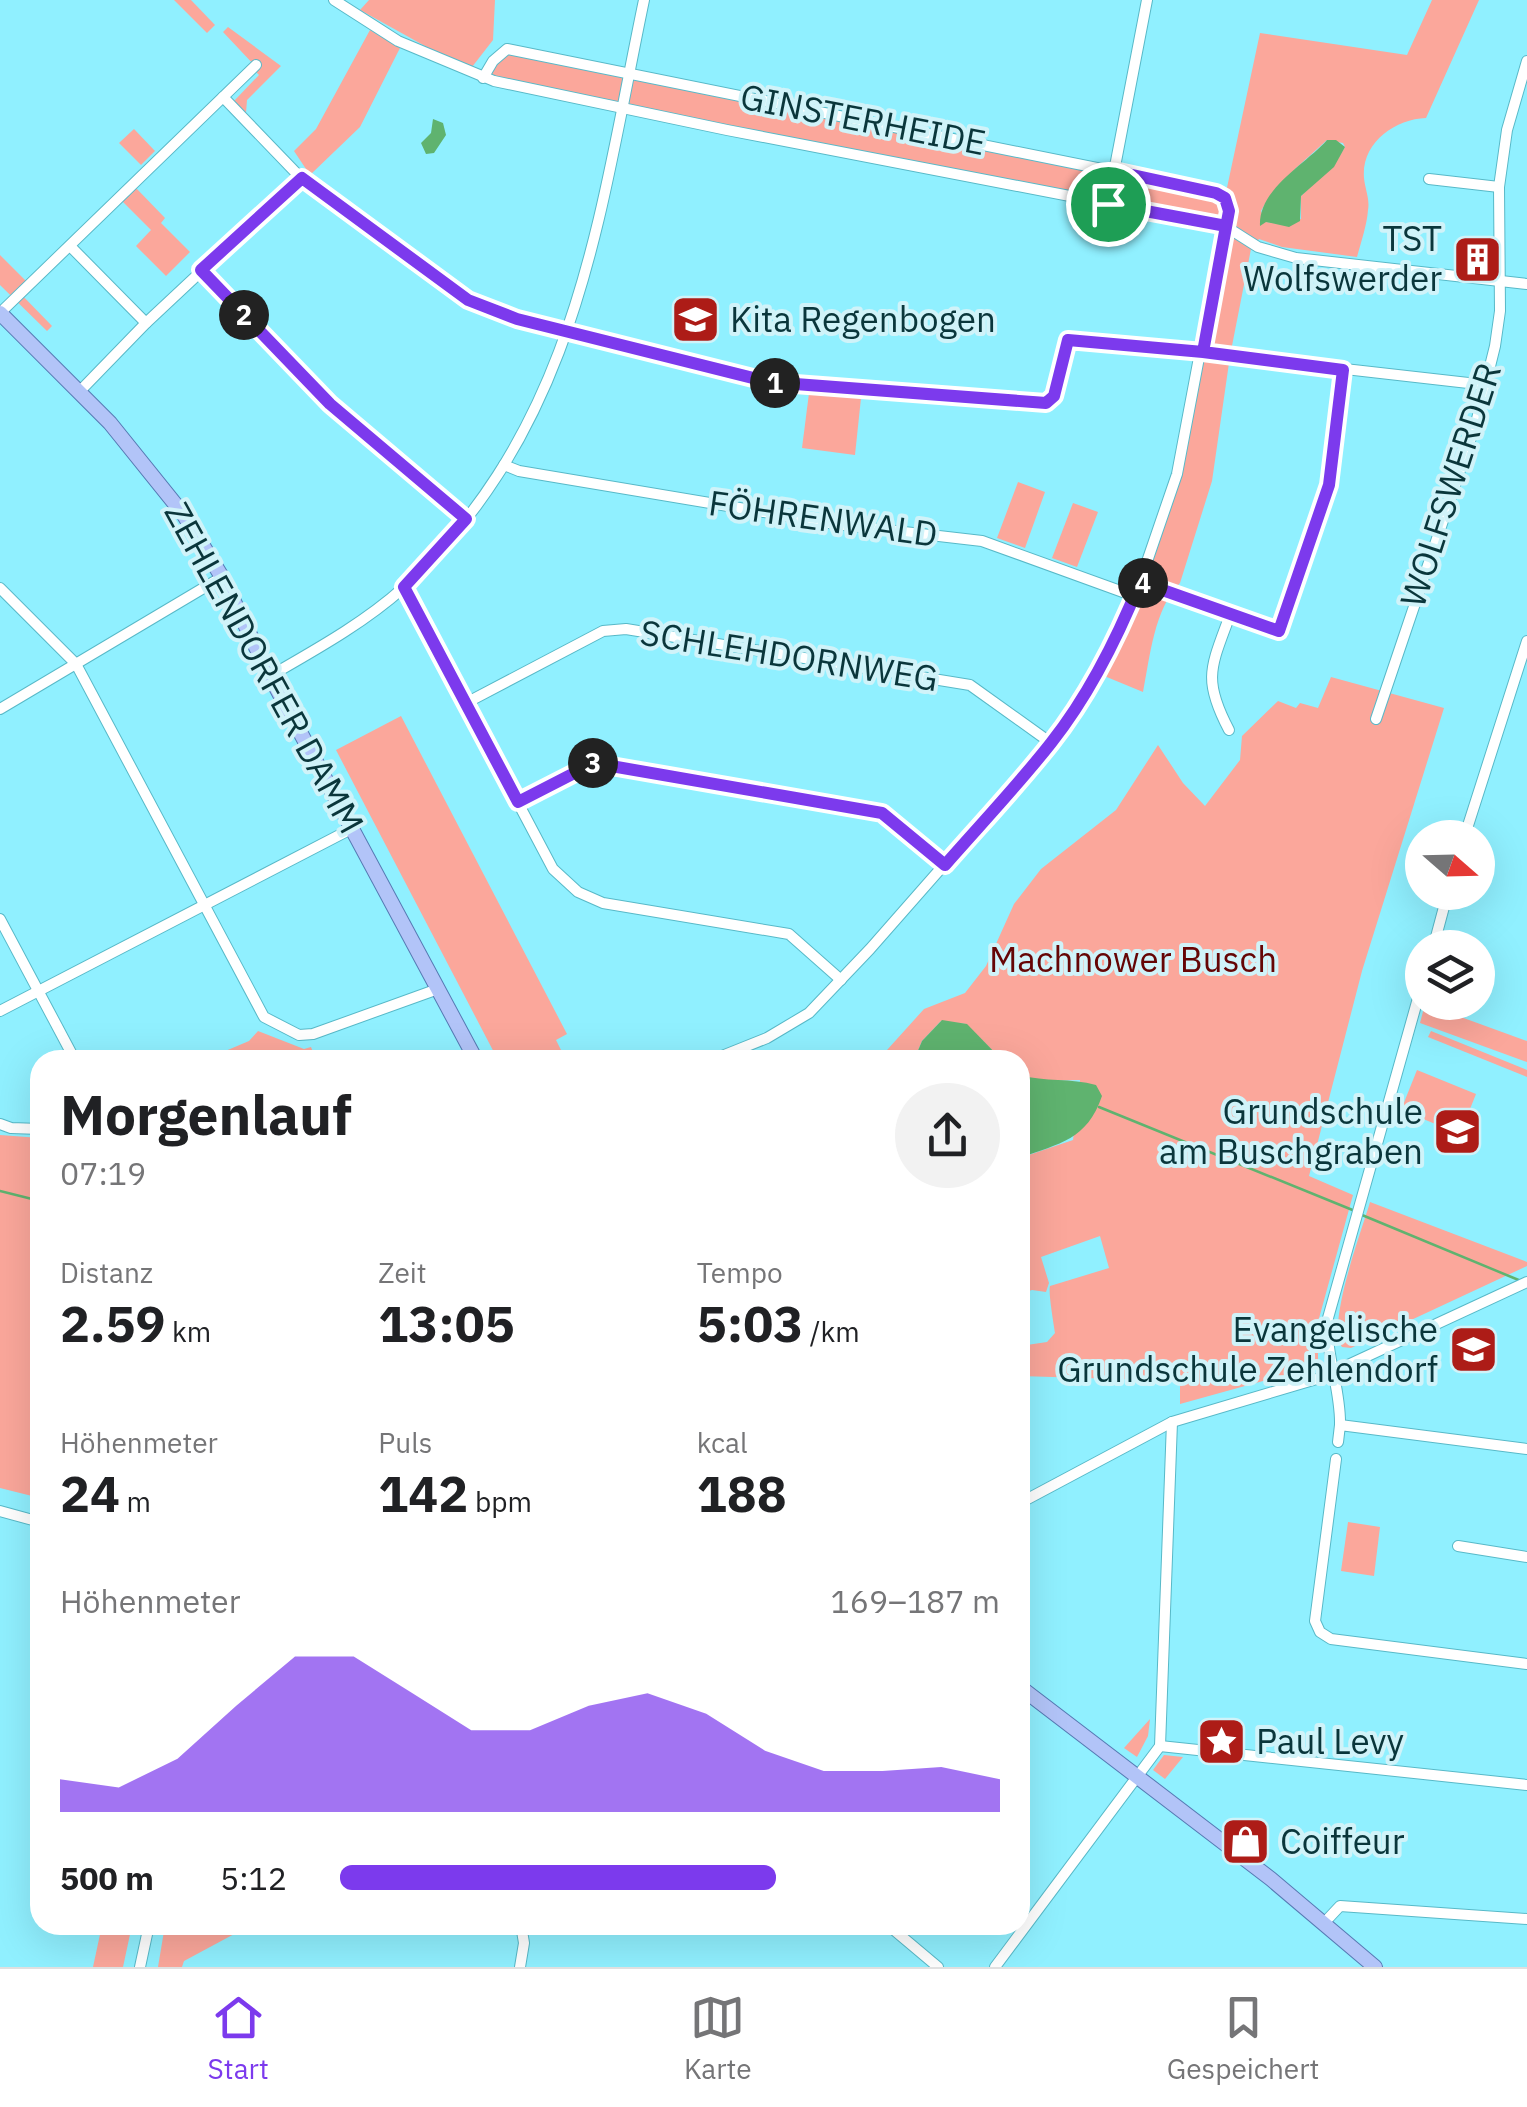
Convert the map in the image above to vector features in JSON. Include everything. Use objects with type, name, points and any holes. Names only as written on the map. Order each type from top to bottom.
[{"type":"main road","name":"ZEHLENDORFER DAMM","points":[[0,313],[80,391],[143,461],[184,515],[222,577],[270,676],[471,1050]]},
{"type":"main road","points":[[1030,1696],[1324,1923],[1374,1967]]},
{"type":"street","name":"GINSTERHEIDE","points":[[334,0],[398,41],[484,78],[1226,226],[1258,247],[1296,258],[1527,284]]},
{"type":"street","points":[[270,676],[366,616],[404,587],[466,519],[532,416],[569,333],[588,266],[644,0]]},
{"type":"street","points":[[1108,204],[1147,0]]},
{"type":"street","name":"GINSTERHEIDE","points":[[484,78],[493,61],[507,49],[629,73],[1220,194],[1228,204],[1226,226]]},
{"type":"street","name":"WOLFSWERDER","points":[[1376,720],[1496,346],[1499,187],[1507,130],[1527,61]]},
{"type":"street","points":[[0,313],[256,64]]},
{"type":"street","points":[[223,97],[302,178],[468,300],[503,315],[569,333],[769,382],[1046,403],[1054,396],[1068,340],[1486,385]]},
{"type":"street","points":[[80,391],[201,270],[302,178]]},
{"type":"street","points":[[1429,179],[1499,187]]},
{"type":"street","points":[[737,1050],[767,1038],[809,1013],[841,980],[1051,743],[1097,673],[1140,582],[1177,474],[1226,226]]},
{"type":"street","points":[[70,246],[146,323]]},
{"type":"street","points":[[201,270],[340,414],[466,519]]},
{"type":"street","points":[[1140,582],[1279,631],[1329,485],[1343,370]]},
{"type":"street","name":"FÖHRENWALD","points":[[504,465],[519,471],[767,513],[982,541],[1134,596]]},
{"type":"street","points":[[0,710],[222,577]]},
{"type":"street","points":[[404,587],[553,869],[578,892],[603,904],[790,934],[841,980]]},
{"type":"street","points":[[0,588],[76,664],[264,1017],[299,1036],[313,1034],[438,989]]},
{"type":"street","points":[[1230,615],[1211,678],[1214,701],[1230,730]]},
{"type":"street","name":"SCHLEHDORNWEG","points":[[466,702],[603,631],[626,630],[970,685],[1051,743]]},
{"type":"street","points":[[1470,820],[1527,641]]},
{"type":"street","points":[[518,802],[594,763],[882,813],[945,865]]},
{"type":"street","points":[[0,1011],[353,828]]},
{"type":"street","points":[[0,919],[70,1050]]},
{"type":"street","points":[[1338,1442],[1340,1394],[1329,1353],[1328,1318],[1412,1020]]},
{"type":"street","points":[[0,1124],[30,1128]]},
{"type":"street","points":[[1030,1497],[1172,1422],[1292,1389],[1527,1282]]},
{"type":"street","points":[[1030,1920],[1160,1746],[1172,1422]]},
{"type":"street","points":[[1340,1425],[1527,1449]]},
{"type":"street","points":[[1336,1459],[1315,1621],[1320,1632],[1332,1639],[1527,1664]]},
{"type":"street","points":[[0,1510],[30,1519]]},
{"type":"street","points":[[1458,1546],[1527,1557]]},
{"type":"street","points":[[1160,1746],[1527,1785]]},
{"type":"street","points":[[1324,1923],[1334,1910],[1348,1906],[1527,1918]]},
{"type":"street","points":[[140,1967],[147,1935]]},
{"type":"street","points":[[520,1967],[522,1935]]},
{"type":"street","points":[[900,1935],[938,1967]]},
{"type":"street","points":[[995,1967],[1019,1935]]},
{"type":"green space","points":[[174,0],[191,0],[215,25],[207,33]]},
{"type":"green space","points":[[369,0],[495,0],[493,40],[472,67],[360,10]]},
{"type":"green space","points":[[1432,0],[1479,0],[1426,118],[1392,128],[1368,154],[1364,178],[1367,216],[1357,257],[1282,247],[1259,239],[1251,249],[1212,481],[1180,583],[1159,620],[1143,692],[1097,673],[1121,627],[1177,474],[1225,227],[483,78],[501,51],[1225,197],[1260,33],[1407,55]],"holes":[[[1327,140],[1343,143],[1345,147],[1335,163],[1301,196],[1301,219],[1280,224],[1266,222],[1261,211],[1296,168]]]},
{"type":"green space","points":[[228,27],[281,66],[247,100],[246,113],[234,101],[259,75],[223,32]]},
{"type":"green space","points":[[370,30],[400,48],[360,127],[310,175],[294,151],[316,129]]},
{"type":"green space","points":[[134,129],[155,151],[141,165],[119,143]]},
{"type":"green space","points":[[136,188],[165,218],[161,223],[190,252],[166,276],[136,246],[151,230],[122,201]]},
{"type":"green space","points":[[0,255],[26,281],[17,290],[52,326],[47,331],[0,285]]},
{"type":"green space","points":[[809,393],[861,398],[855,455],[802,448]]},
{"type":"green space","points":[[1018,482],[1045,492],[1025,548],[997,538]]},
{"type":"green space","points":[[1073,503],[1098,512],[1077,567],[1052,558]]},
{"type":"green space","name":"Machnower Busch","points":[[1331,677],[1444,708],[1409,820],[1405,820],[1405,833],[1362,971],[1309,1176],[1353,1195],[1318,1322],[1318,1361],[1296,1372],[1180,1404],[1180,1381],[1030,1376],[1030,1345],[1047,1342],[1055,1333],[1050,1286],[1109,1268],[1100,1236],[1041,1257],[1049,1283],[1046,1292],[1030,1291],[1030,1155],[1073,1140],[1080,1080],[1030,1078],[1030,1050],[992,1050],[966,1024],[941,1021],[918,1050],[887,1050],[924,1009],[965,993],[986,966],[1014,904],[1041,869],[1116,810],[1158,745],[1183,783],[1205,806],[1240,760],[1242,736],[1278,701],[1296,708],[1300,703],[1318,708]]},
{"type":"green space","points":[[401,716],[567,1034],[556,1040],[561,1050],[493,1050],[336,750]]},
{"type":"green space","points":[[1469,1020],[1527,1041],[1527,1062],[1420,1023]]},
{"type":"green space","points":[[258,1031],[312,1050],[228,1050],[249,1041]]},
{"type":"green space","points":[[1431,1031],[1527,1070],[1527,1077],[1428,1037]]},
{"type":"green space","points":[[1417,1070],[1476,1094],[1460,1134],[1401,1110]]},
{"type":"green space","points":[[0,1135],[30,1137],[30,1496],[0,1488]]},
{"type":"green space","points":[[1370,1202],[1527,1262],[1527,1266],[1351,1348],[1342,1347],[1338,1319]]},
{"type":"green space","points":[[1348,1522],[1380,1527],[1374,1576],[1341,1571]]},
{"type":"green space","points":[[1150,1719],[1148,1736],[1137,1757],[1124,1748]]},
{"type":"green space","points":[[1164,1755],[1183,1757],[1165,1779],[1153,1770]]},
{"type":"green space","points":[[100,1935],[130,1935],[123,1967],[93,1967]]},
{"type":"green space","points":[[163,1935],[232,1935],[184,1961],[182,1967],[158,1967]]},
{"type":"shaded area","points":[[433,119],[443,123],[446,135],[434,153],[426,154],[421,143],[431,133]]},
{"type":"shaded area","points":[[1327,140],[1336,140],[1345,147],[1334,167],[1301,196],[1300,221],[1289,227],[1266,222],[1260,226],[1261,213],[1275,189]]},
{"type":"shaded area","points":[[942,1020],[967,1024],[992,1050],[918,1050]]},
{"type":"shaded area","points":[[1030,1077],[1096,1085],[1102,1096],[1080,1131],[1030,1154]]},
{"type":"waterway","points":[[1099,1107],[1355,1211]]},
{"type":"waterway","points":[[0,1191],[30,1198]]},
{"type":"waterway","points":[[1362,1215],[1521,1281]]},
{"type":"place","name":"TST Wolfswerder","points":[[1477,259]]},
{"type":"place","name":"Kita Regenbogen","points":[[695,320]]},
{"type":"place","name":"Grundschule am Buschgraben","points":[[1458,1132]]},
{"type":"place","name":"Evangelische Grundschule Zehlendorf","points":[[1473,1350]]},
{"type":"place","name":"Paul Levy","points":[[1221,1742]]},
{"type":"place","name":"Coiffeur","points":[[1245,1842]]},
{"type":"route","points":[[1108,204],[1114,171],[1225,198],[1229,211],[1203,352],[1343,370],[1329,485],[1279,631],[1140,582],[1121,627],[1076,707],[1051,743],[945,865],[882,813],[594,763],[518,802],[404,587],[466,519],[350,423],[201,270],[302,178],[468,300],[517,319],[769,382],[1046,403],[1054,396],[1068,340],[1203,352],[1226,226],[1108,204]]}]
